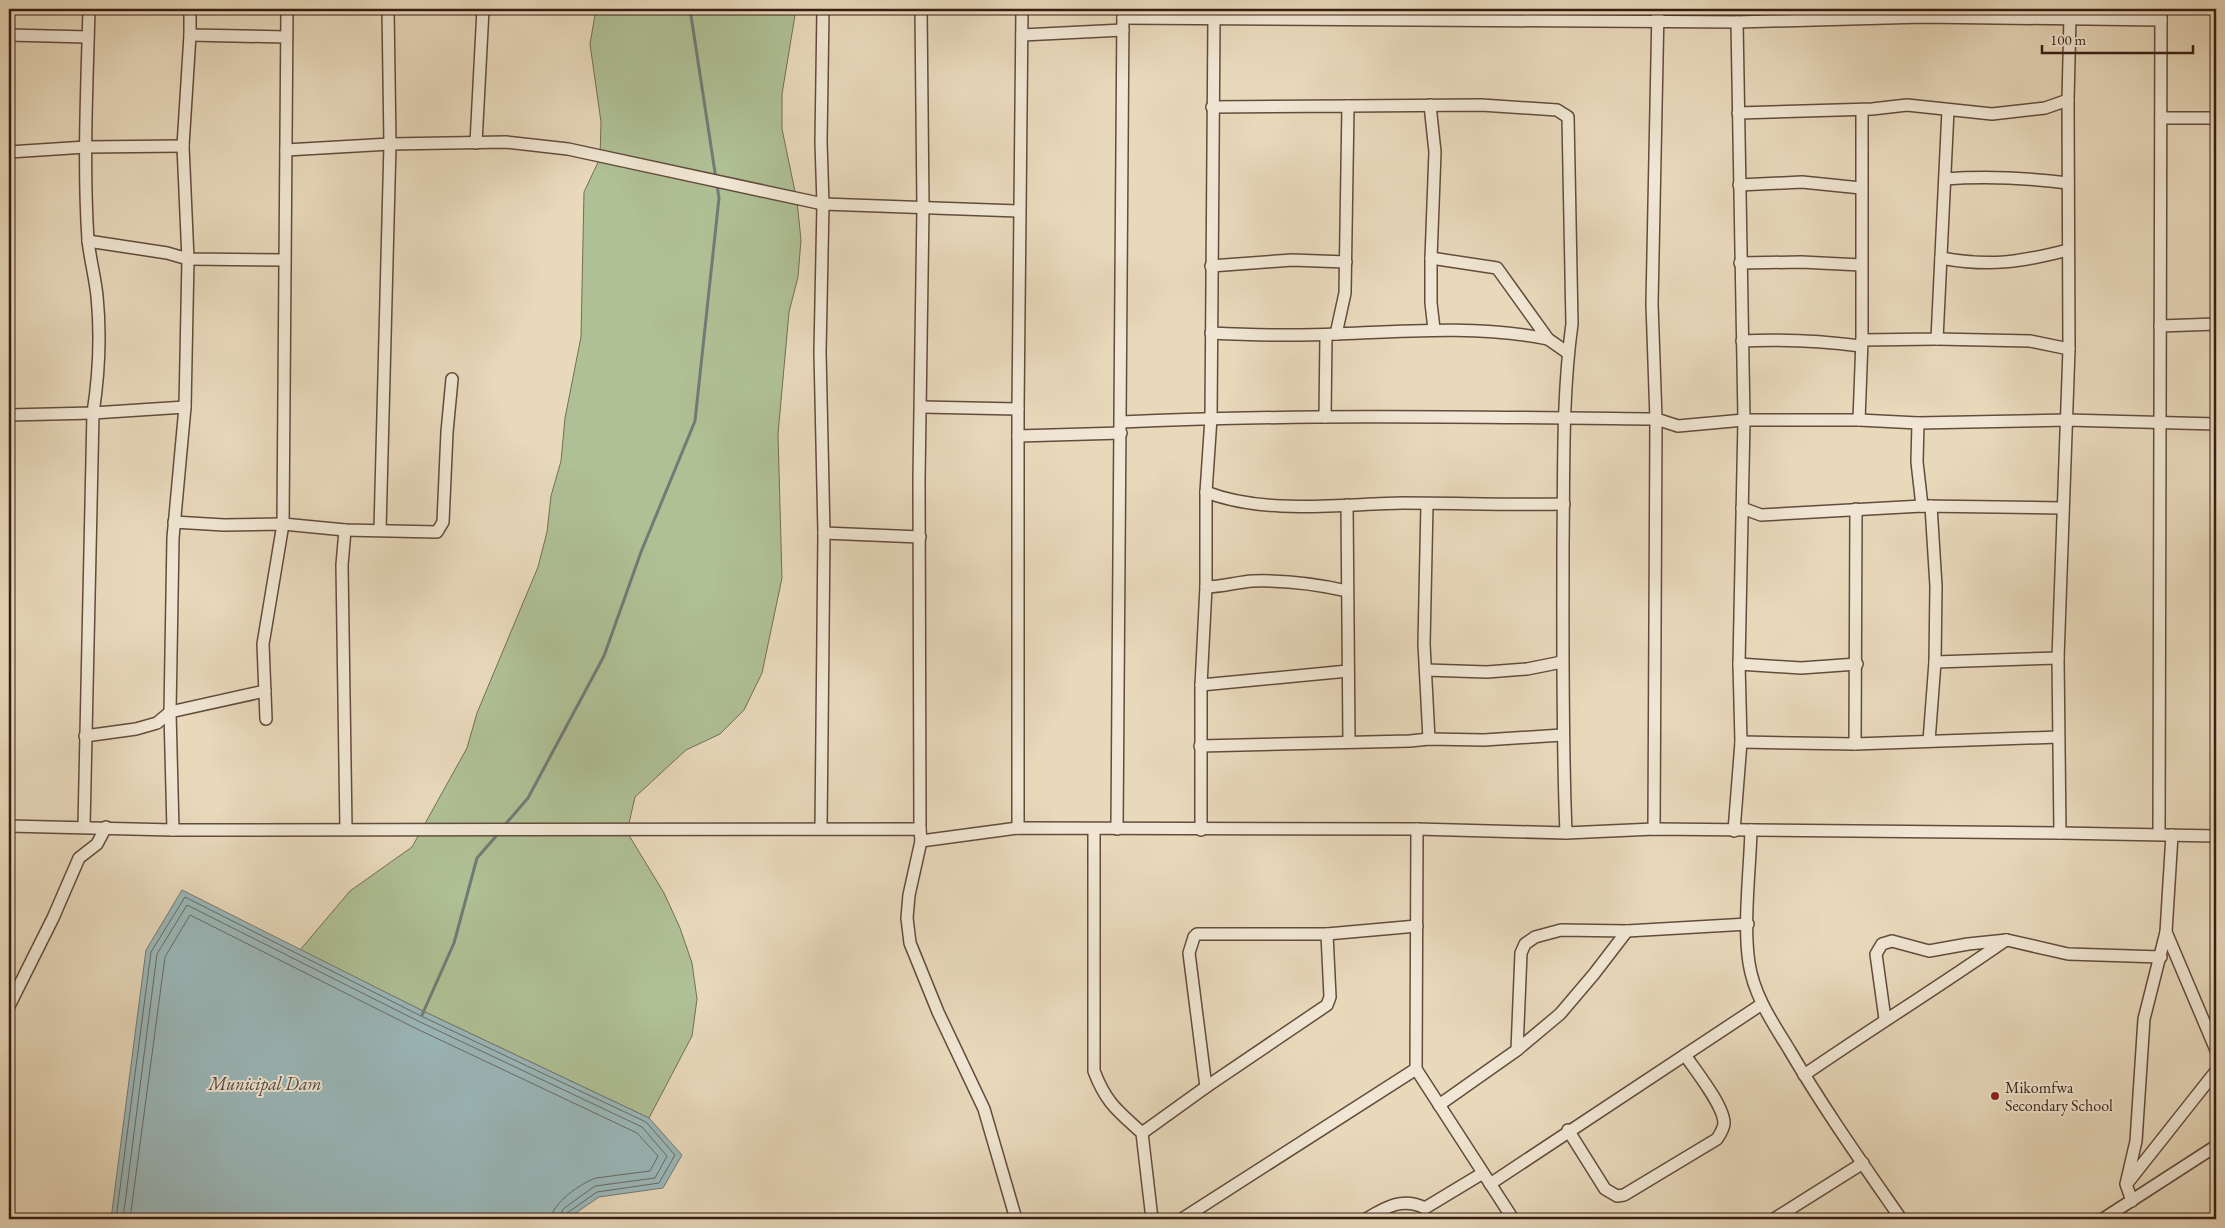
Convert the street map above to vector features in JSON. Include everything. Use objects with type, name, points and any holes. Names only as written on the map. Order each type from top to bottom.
[{"type":"street","points":[[84,826],[93,413],[98,379],[100,336],[88,241],[86,147],[89,9]]},
{"type":"street","points":[[172,830],[170,712],[174,522],[185,407],[188,259],[183,146],[190,9]]},
{"type":"street","points":[[266,719],[263,644],[284,524],[284,260],[287,9]]},
{"type":"street","points":[[380,530],[384,438],[390,144],[388,9]]},
{"type":"street","points":[[476,143],[483,9]]},
{"type":"street","points":[[821,830],[824,533],[820,352],[823,204],[821,142],[823,9]]},
{"type":"street","points":[[921,9],[923,208],[920,537],[921,835],[909,895],[907,918],[910,943],[938,1012],[984,1109],[1016,1219]]},
{"type":"street","points":[[1018,828],[1018,409],[1022,9]]},
{"type":"street","points":[[1654,829],[1656,419],[1652,304],[1658,9]]},
{"type":"street","points":[[1022,35],[1123,19],[1736,22],[2161,14],[2158,834]]},
{"type":"street","points":[[2060,833],[2058,658],[2069,349],[2068,100],[2070,17]]},
{"type":"street","points":[[1201,830],[1201,685],[1206,587],[1206,492],[1211,418],[1214,18]]},
{"type":"street","points":[[1117,829],[1121,428],[1120,214],[1123,19]]},
{"type":"street","points":[[1734,831],[1741,742],[1740,664],[1744,420],[1736,22]]},
{"type":"street","points":[[9,35],[88,37]]},
{"type":"street","points":[[190,35],[286,37]]},
{"type":"street","points":[[1738,113],[1862,110],[1907,105],[1992,114],[2045,108],[2068,100]]},
{"type":"street","points":[[1430,105],[1435,152],[1431,258],[1431,303],[1434,329]]},
{"type":"street","points":[[1212,107],[1481,105],[1557,110],[1568,117],[1572,324],[1568,353],[1566,418],[1562,662],[1562,735],[1566,833]]},
{"type":"street","points":[[1326,417],[1331,334],[1345,293],[1348,106]]},
{"type":"street","points":[[1859,420],[1862,110]]},
{"type":"street","points":[[1937,339],[1948,110]]},
{"type":"street","points":[[2161,118],[2216,118]]},
{"type":"street","points":[[286,150],[390,144],[506,142],[568,149],[823,204],[1019,211]]},
{"type":"street","points":[[9,152],[86,147],[183,146]]},
{"type":"street","points":[[1945,179],[1970,177],[2027,178],[2068,183]]},
{"type":"street","points":[[1739,185],[1802,182],[1861,188]]},
{"type":"street","points":[[88,241],[159,251],[188,259],[284,260]]},
{"type":"street","points":[[1941,258],[1970,264],[1996,264],[2024,261],[2068,250]]},
{"type":"street","points":[[1431,258],[1497,268],[1548,339],[1568,353]]},
{"type":"street","points":[[1211,266],[1292,260],[1346,262]]},
{"type":"street","points":[[1740,263],[1801,262],[1861,265]]},
{"type":"street","points":[[2160,326],[2216,324]]},
{"type":"street","points":[[1211,333],[1255,336],[1434,329],[1503,331],[1548,339]]},
{"type":"street","points":[[1742,341],[1776,339],[1861,343],[1937,339],[2030,341],[2069,349]]},
{"type":"street","points":[[174,522],[224,525],[284,524],[345,530],[433,533],[440,529],[443,522],[447,432],[452,379]]},
{"type":"street","points":[[922,406],[1018,409]]},
{"type":"street","points":[[9,415],[93,413],[185,407]]},
{"type":"street","points":[[1018,436],[1121,428],[1211,418],[1656,419],[1678,426],[1744,420],[1859,420],[1918,423],[2067,420],[2216,424]]},
{"type":"street","points":[[1918,423],[1916,462],[1926,506],[1936,586],[1935,662],[1929,741]]},
{"type":"street","points":[[1206,492],[1235,501],[1274,505],[1426,504],[1506,506],[1564,504]]},
{"type":"street","points":[[1426,504],[1424,644],[1429,739]]},
{"type":"street","points":[[1347,505],[1349,741]]},
{"type":"street","points":[[1742,508],[1761,515],[1926,506],[2062,508]]},
{"type":"street","points":[[1855,744],[1857,664],[1856,509]]},
{"type":"street","points":[[345,530],[342,565],[346,830]]},
{"type":"street","points":[[824,533],[920,537]]},
{"type":"street","points":[[1206,587],[1253,581],[1326,586],[1347,592]]},
{"type":"street","points":[[1935,662],[2058,658]]},
{"type":"street","points":[[1426,670],[1487,672],[1527,669],[1562,662]]},
{"type":"street","points":[[1740,664],[1801,668],[1857,664]]},
{"type":"street","points":[[1201,685],[1348,671]]},
{"type":"street","points":[[85,736],[136,729],[157,723],[170,712],[265,691]]},
{"type":"street","points":[[1200,746],[1429,739],[1484,740],[1562,735]]},
{"type":"street","points":[[1741,742],[1855,744],[2058,737]]},
{"type":"street","points":[[9,826],[84,826],[172,830],[821,830],[921,835],[1018,828],[1201,830],[1417,829],[1566,833],[1654,829],[2216,836]]},
{"type":"street","points":[[9,1006],[53,918],[79,858],[97,844],[106,827]]},
{"type":"street","points":[[1094,829],[1094,1070],[1102,1092],[1113,1106],[1142,1134],[1152,1219]]},
{"type":"street","points":[[1417,829],[1416,1069],[1513,1219]]},
{"type":"street","points":[[1752,830],[1748,924],[1749,962],[1754,985],[1762,1004],[1804,1075],[1901,1219]]},
{"type":"street","points":[[2132,1201],[2126,1184],[2136,1141],[2144,1019],[2166,932],[2172,835]]},
{"type":"street","points":[[1517,1050],[1521,953],[1524,944],[1535,937],[1562,930],[1627,931],[1748,924]]},
{"type":"street","points":[[1206,1087],[1189,953],[1194,937],[1197,934],[1327,934],[1417,926]]},
{"type":"street","points":[[1439,1105],[1517,1050],[1560,1014],[1627,931]]},
{"type":"street","points":[[2166,932],[2216,1050]]},
{"type":"street","points":[[1142,1134],[1206,1087],[1327,1005],[1330,997],[1327,934]]},
{"type":"street","points":[[1885,1019],[1876,954],[1882,944],[1892,941],[1929,951],[2007,940],[2068,954],[2161,957]]},
{"type":"street","points":[[1804,1075],[1885,1019],[1936,989],[2007,940]]},
{"type":"street","points":[[1490,1184],[1568,1130],[1762,1004]]},
{"type":"street","points":[[1568,1130],[1605,1189],[1617,1196],[1624,1195],[1717,1139],[1722,1131],[1724,1122],[1721,1110],[1684,1055]]},
{"type":"street","points":[[1182,1219],[1416,1069]]},
{"type":"street","points":[[2126,1184],[2216,1071]]},
{"type":"street","points":[[2104,1219],[2216,1146]]},
{"type":"street","points":[[1774,1219],[1863,1163]]},
{"type":"street","points":[[1366,1219],[1389,1205],[1415,1203],[1425,1208],[1483,1173]]},
{"type":"green space","points":[[596,9],[796,9],[782,94],[782,129],[797,201],[801,240],[798,277],[789,312],[778,434],[782,578],[762,673],[744,710],[720,734],[686,750],[635,797],[627,832],[664,893],[680,928],[692,963],[697,999],[692,1036],[649,1118],[423,1011],[300,950],[350,891],[412,847],[467,748],[477,713],[538,567],[547,532],[551,496],[561,461],[565,418],[581,337],[584,192],[600,158],[601,122],[590,44]]},
{"type":"water","name":"Municipal Dam","points":[[182,890],[423,1011],[649,1118],[682,1155],[663,1188],[599,1197],[567,1219],[111,1219],[146,950]]},
{"type":"waterway","points":[[690,9],[716,179]]},
{"type":"waterway","points":[[503,827],[528,798],[604,656],[641,552],[695,421],[719,198],[717,185]]},
{"type":"waterway","points":[[422,1015],[454,943],[477,858],[498,834]]},
{"type":"place","name":"Mikomfwa Secondary School","points":[[1995,1096]]}]
